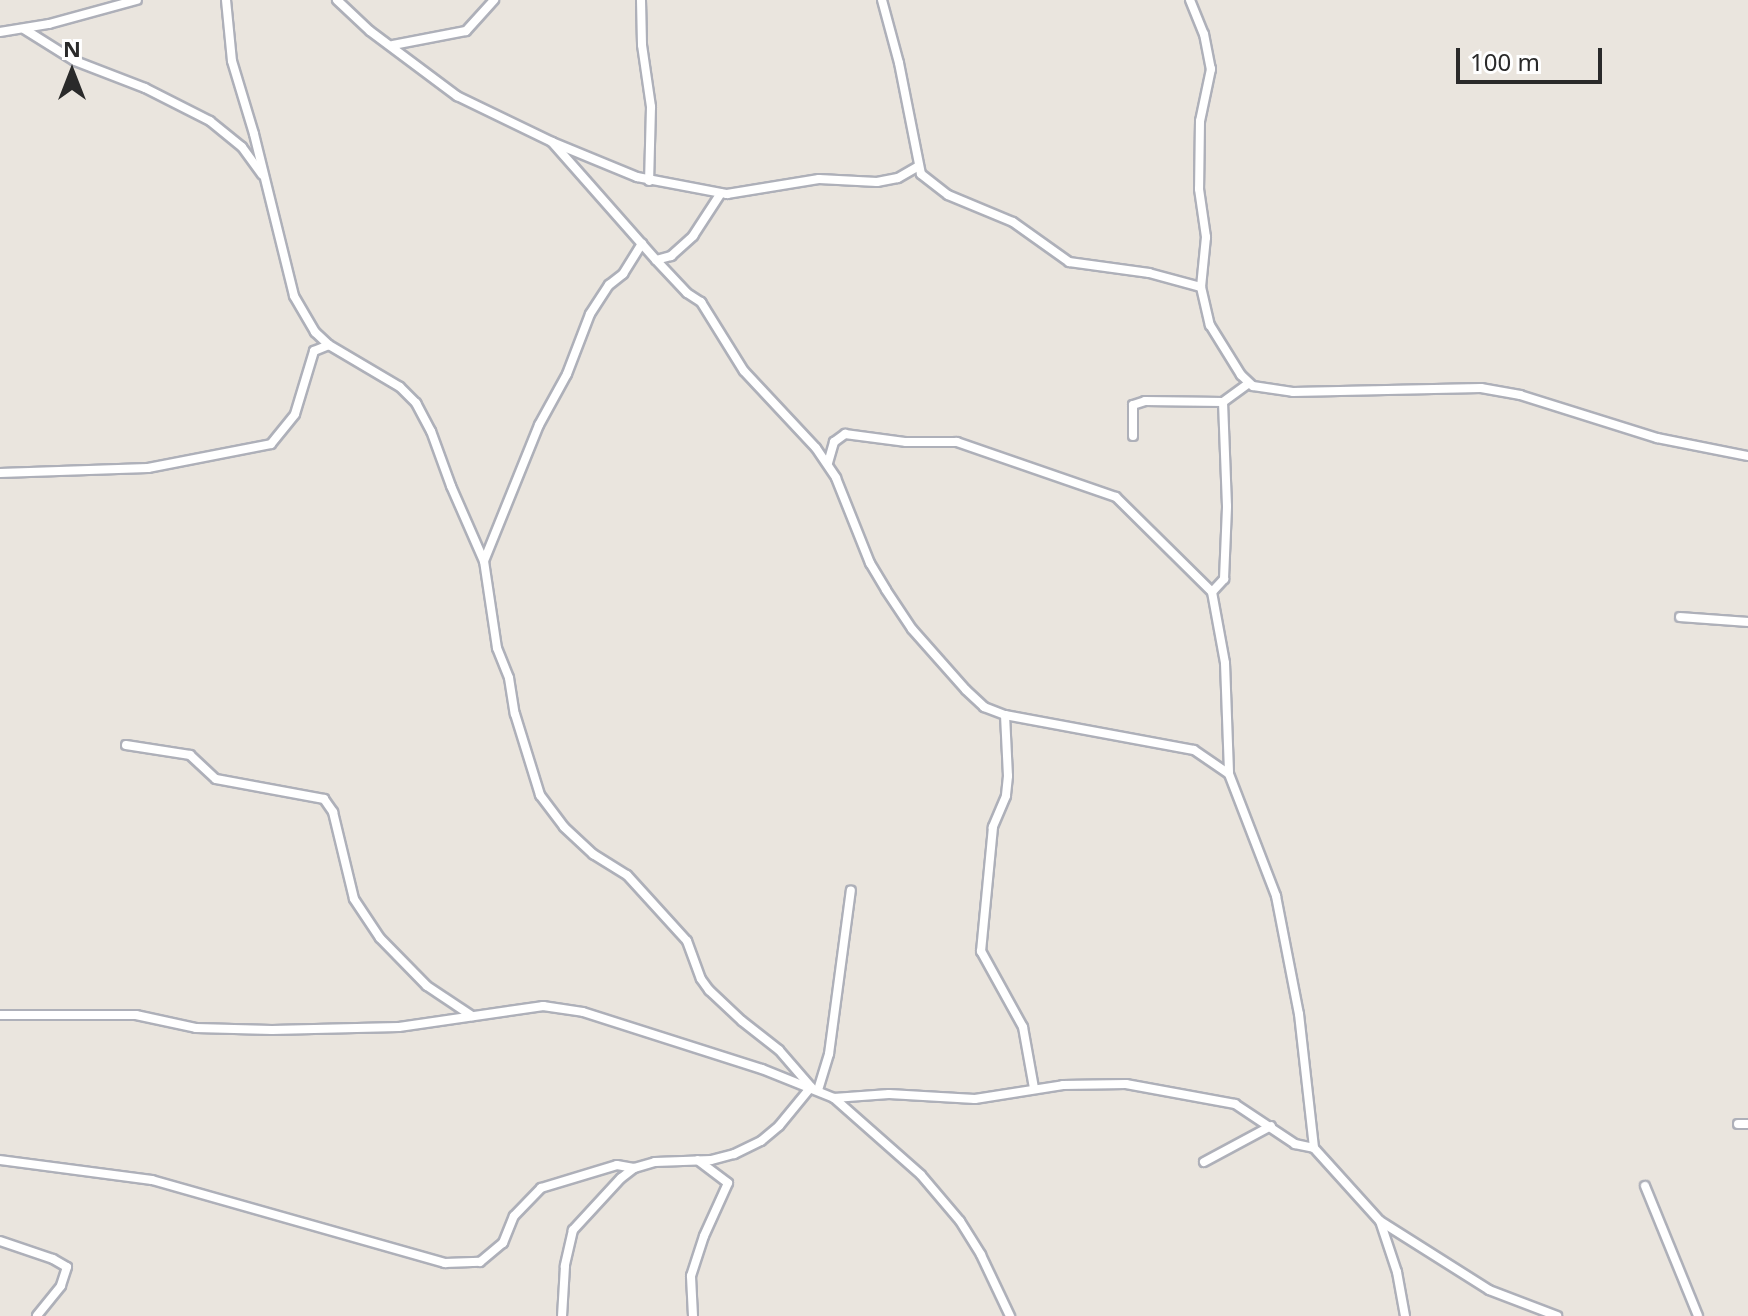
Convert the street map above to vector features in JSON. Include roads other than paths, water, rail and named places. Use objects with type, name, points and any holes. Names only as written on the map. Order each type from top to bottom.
[{"type":"street","points":[[0,32],[24,29],[137,0]]},
{"type":"street","points":[[226,0],[232,61],[294,296],[315,332],[329,345],[400,387],[416,403],[431,431],[484,561],[497,648],[509,678],[515,714],[540,795],[574,836],[593,854],[627,875],[687,941],[709,990],[779,1050],[814,1088]]},
{"type":"street","points":[[337,0],[370,31],[457,96],[552,142],[649,181],[721,193],[764,190],[819,179],[877,182],[898,178],[917,167]]},
{"type":"street","points":[[392,45],[466,31],[494,0]]},
{"type":"street","points":[[641,0],[642,45],[651,107],[649,181]]},
{"type":"street","points":[[882,0],[899,63],[917,167],[948,195],[1013,222],[1069,262],[1149,273],[1201,287]]},
{"type":"street","points":[[1190,0],[1204,34],[1211,69],[1200,121],[1199,189],[1206,237],[1201,287],[1210,325],[1248,384],[1267,390],[1293,392],[1481,388],[1520,395],[1657,438],[1748,456]]},
{"type":"street","points":[[24,29],[75,61],[145,88],[210,121],[242,147],[265,179]]},
{"type":"street","points":[[552,142],[656,260],[687,293],[701,302],[744,371],[801,428],[828,463],[870,563],[912,629],[984,707],[1005,715],[1186,747],[1204,754],[1229,774]]},
{"type":"street","points":[[656,260],[671,256],[693,236],[721,193]]},
{"type":"street","points":[[484,561],[539,425],[564,380],[590,314],[609,285],[623,274],[642,244]]},
{"type":"street","points":[[0,473],[148,468],[271,444],[295,414],[314,351],[329,345]]},
{"type":"street","points":[[1133,436],[1133,405],[1145,401],[1223,402],[1248,384]]},
{"type":"street","points":[[1212,592],[1224,579],[1227,506],[1223,402]]},
{"type":"street","points":[[828,463],[834,442],[845,434],[906,442],[967,443],[1112,494],[1212,592],[1225,663],[1229,774],[1276,896],[1299,1014],[1314,1148],[1380,1221],[1489,1290],[1557,1316]]},
{"type":"street","points":[[1680,617],[1748,622]]},
{"type":"street","points":[[1005,715],[1006,796],[993,827],[981,951],[1023,1027],[1034,1088]]},
{"type":"street","points":[[126,745],[190,755],[216,779],[324,799],[333,812],[354,899],[380,938],[427,986],[472,1016]]},
{"type":"street","points":[[0,1160],[152,1180],[445,1263],[480,1262],[503,1243],[514,1216],[541,1188],[617,1165],[634,1168],[655,1162],[734,1154],[761,1141],[779,1126],[814,1088],[829,1054],[851,890]]},
{"type":"street","points":[[0,1015],[136,1015],[196,1028],[272,1030],[399,1027],[543,1006],[583,1012],[814,1088],[834,1098],[921,1175],[960,1221],[981,1255],[1010,1316]]},
{"type":"street","points":[[834,1098],[889,1094],[975,1099],[1034,1088],[1126,1084],[1235,1104],[1295,1144],[1314,1148]]},
{"type":"street","points":[[1738,1124],[1748,1124]]},
{"type":"street","points":[[1204,1162],[1271,1126]]},
{"type":"street","points":[[693,1316],[691,1276],[704,1236],[728,1183],[698,1160]]},
{"type":"street","points":[[562,1316],[565,1266],[573,1230],[634,1168]]},
{"type":"street","points":[[1645,1186],[1698,1316]]},
{"type":"street","points":[[1380,1221],[1397,1272],[1405,1316]]},
{"type":"street","points":[[0,1241],[67,1267],[61,1286],[37,1316]]}]
